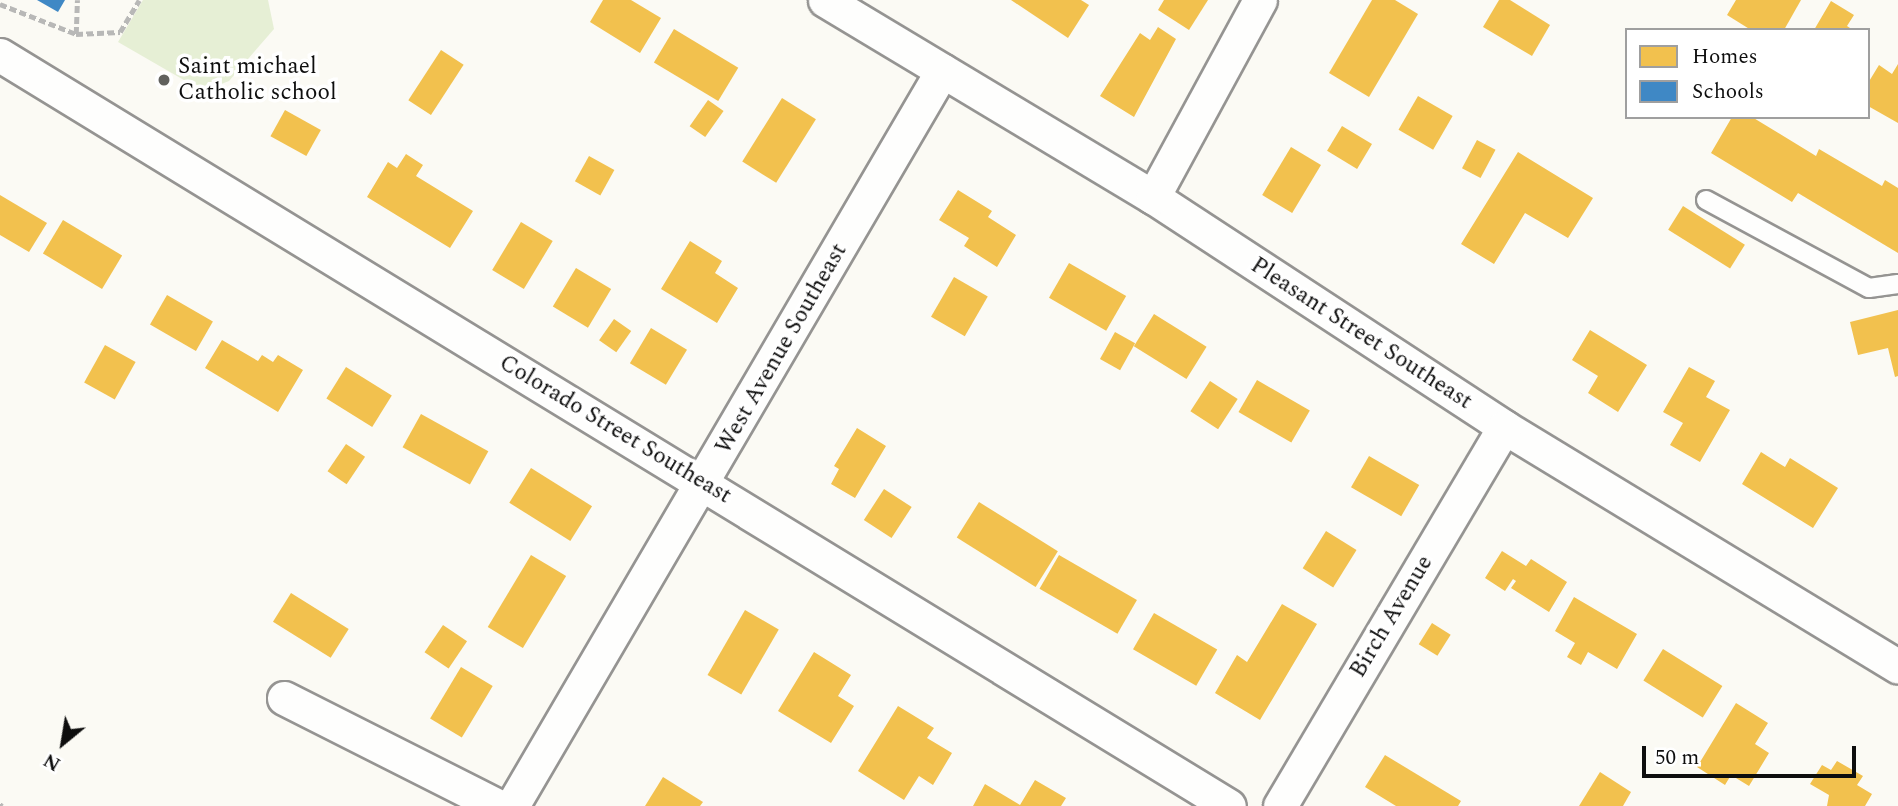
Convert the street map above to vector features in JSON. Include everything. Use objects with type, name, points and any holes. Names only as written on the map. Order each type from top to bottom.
[{"type":"street","name":"Pleasant Street Southeast","points":[[825,0],[1153,197],[1504,427],[1898,667]]},
{"type":"street","points":[[1153,197],[1260,0]]},
{"type":"street","name":"Colorado Street Southeast","points":[[0,55],[1229,806]]},
{"type":"street","name":"West Avenue Southeast","points":[[512,806],[704,484],[942,71]]},
{"type":"street","name":"Birch Avenue","points":[[1280,806],[1504,427]]},
{"type":"street","points":[[284,698],[498,806]]},
{"type":"lane","points":[[1706,200],[1869,288],[1898,284]]},
{"type":"path","points":[[76,34],[77,0]]},
{"type":"path","points":[[0,4],[76,34],[120,33],[139,0]]},
{"type":"green space","points":[[143,0],[268,0],[274,29],[229,81],[211,88],[189,83],[118,42]]},
{"type":"building: Homes","points":[[603,0],[631,0],[661,18],[640,53],[590,22]]},
{"type":"building: Homes","points":[[1011,0],[1081,0],[1089,5],[1068,38]]},
{"type":"building: Homes","points":[[1164,0],[1208,0],[1189,30],[1158,10]]},
{"type":"building: Homes","points":[[1372,0],[1395,0],[1418,14],[1369,97],[1329,73]]},
{"type":"building: Homes","points":[[1499,0],[1510,0],[1550,25],[1532,56],[1483,27]]},
{"type":"building: Homes","points":[[1736,0],[1801,0],[1785,28],[1748,28],[1727,15]]},
{"type":"building: Homes","points":[[1831,1],[1854,15],[1847,26],[1850,28],[1815,28]]},
{"type":"building: Homes","points":[[1158,27],[1176,39],[1134,117],[1100,96],[1140,33],[1150,40]]},
{"type":"building: Homes","points":[[674,29],[738,68],[718,101],[654,62]]},
{"type":"building: Homes","points":[[441,50],[464,65],[431,115],[408,100]]},
{"type":"building: Homes","points":[[1898,64],[1898,123],[1870,107],[1870,80],[1879,65],[1892,74]]},
{"type":"building: Homes","points":[[1418,96],[1453,116],[1433,150],[1398,130]]},
{"type":"building: Homes","points":[[782,98],[816,119],[776,183],[742,162]]},
{"type":"building: Homes","points":[[708,100],[724,111],[705,137],[690,126]]},
{"type":"building: Homes","points":[[285,110],[321,130],[306,156],[270,136]]},
{"type":"building: Homes","points":[[1731,119],[1755,119],[1816,156],[1819,149],[1882,186],[1885,180],[1898,188],[1898,253],[1798,193],[1792,202],[1711,153]]},
{"type":"building: Homes","points":[[1342,126],[1372,144],[1357,169],[1327,151]]},
{"type":"building: Homes","points":[[1477,140],[1496,150],[1481,178],[1462,168]]},
{"type":"building: Homes","points":[[1291,147],[1321,165],[1292,213],[1262,195]]},
{"type":"building: Homes","points":[[1518,152],[1593,198],[1568,238],[1525,213],[1494,264],[1461,244]]},
{"type":"building: Homes","points":[[406,154],[423,165],[416,176],[473,211],[450,248],[367,197],[388,162],[397,168]]},
{"type":"building: Homes","points":[[589,156],[614,170],[600,195],[575,181]]},
{"type":"building: Homes","points":[[958,190],[992,211],[988,217],[1016,235],[997,267],[964,246],[969,238],[939,220]]},
{"type":"building: Homes","points":[[0,195],[47,223],[29,252],[0,235]]},
{"type":"building: Homes","points":[[1683,206],[1745,245],[1730,268],[1668,230]]},
{"type":"building: Homes","points":[[63,220],[122,256],[102,289],[43,253]]},
{"type":"building: Homes","points":[[521,222],[553,241],[524,289],[492,270]]},
{"type":"building: Homes","points":[[690,241],[722,261],[715,273],[738,288],[717,323],[661,289]]},
{"type":"building: Homes","points":[[1069,263],[1126,296],[1106,331],[1049,298]]},
{"type":"building: Homes","points":[[576,268],[611,289],[588,328],[553,307]]},
{"type":"building: Homes","points":[[954,277],[988,296],[965,336],[931,317]]},
{"type":"building: Homes","points":[[167,295],[213,322],[196,351],[150,324]]},
{"type":"building: Homes","points":[[1898,310],[1898,376],[1895,377],[1888,348],[1858,355],[1850,322]]},
{"type":"building: Homes","points":[[1154,314],[1207,347],[1186,379],[1134,346]]},
{"type":"building: Homes","points":[[614,319],[631,331],[616,352],[599,340]]},
{"type":"building: Homes","points":[[651,328],[687,350],[666,385],[630,363]]},
{"type":"building: Homes","points":[[1590,330],[1647,365],[1618,412],[1588,393],[1598,376],[1572,360]]},
{"type":"building: Homes","points":[[1115,332],[1135,343],[1120,370],[1100,359]]},
{"type":"building: Homes","points":[[222,340],[258,361],[262,355],[273,362],[278,355],[303,370],[278,412],[205,368]]},
{"type":"building: Homes","points":[[105,345],[136,362],[115,400],[84,383]]},
{"type":"building: Homes","points":[[346,367],[392,396],[372,427],[326,398]]},
{"type":"building: Homes","points":[[1689,367],[1715,381],[1706,397],[1730,410],[1700,462],[1670,445],[1683,423],[1663,412]]},
{"type":"building: Homes","points":[[1257,380],[1310,410],[1291,443],[1238,412]]},
{"type":"building: Homes","points":[[1210,381],[1238,399],[1218,429],[1190,411]]},
{"type":"building: Homes","points":[[421,414],[488,451],[470,485],[403,447]]},
{"type":"building: Homes","points":[[857,428],[886,446],[855,498],[831,484],[839,469],[834,466]]},
{"type":"building: Homes","points":[[346,444],[365,457],[347,484],[328,471]]},
{"type":"building: Homes","points":[[1761,452],[1785,467],[1790,458],[1838,488],[1813,528],[1742,484]]},
{"type":"building: Homes","points":[[1369,456],[1419,485],[1401,516],[1351,487]]},
{"type":"building: Homes","points":[[531,468],[592,506],[570,541],[509,503]]},
{"type":"building: Homes","points":[[884,489],[912,507],[892,538],[864,520]]},
{"type":"building: Homes","points":[[979,502],[1058,551],[1036,587],[957,538]]},
{"type":"building: Homes","points":[[1326,531],[1357,550],[1333,587],[1303,568]]},
{"type":"building: Homes","points":[[1502,551],[1526,566],[1531,559],[1567,582],[1549,612],[1511,588],[1516,581],[1513,579],[1505,591],[1485,578]]},
{"type":"building: Homes","points":[[531,555],[566,576],[523,648],[488,627]]},
{"type":"building: Homes","points":[[1059,555],[1137,600],[1117,634],[1040,589]]},
{"type":"building: Homes","points":[[291,593],[349,629],[331,658],[273,622]]},
{"type":"building: Homes","points":[[1574,597],[1637,634],[1617,669],[1588,652],[1581,665],[1567,657],[1575,643],[1555,631]]},
{"type":"building: Homes","points":[[1282,604],[1317,624],[1260,720],[1215,693],[1237,655],[1247,662]]},
{"type":"building: Homes","points":[[745,610],[779,630],[741,694],[708,675]]},
{"type":"building: Homes","points":[[1154,613],[1217,650],[1196,686],[1133,649]]},
{"type":"building: Homes","points":[[1432,623],[1451,635],[1437,656],[1419,644]]},
{"type":"building: Homes","points":[[443,625],[467,641],[449,669],[425,652]]},
{"type":"building: Homes","points":[[1663,649],[1722,686],[1703,717],[1643,680]]},
{"type":"building: Homes","points":[[814,652],[851,675],[838,696],[854,706],[831,743],[778,711]]},
{"type":"building: Homes","points":[[461,667],[493,686],[462,737],[430,718]]},
{"type":"building: Homes","points":[[1736,703],[1768,723],[1755,744],[1769,753],[1749,786],[1731,775],[1725,785],[1697,767]]},
{"type":"building: Homes","points":[[898,706],[934,728],[927,738],[952,753],[933,785],[919,776],[904,800],[858,771]]},
{"type":"building: Homes","points":[[1385,755],[1461,801],[1458,806],[1396,806],[1365,787]]},
{"type":"building: Homes","points":[[1837,761],[1863,776],[1857,785],[1872,794],[1865,806],[1827,806],[1829,795],[1810,784],[1822,765],[1831,770]]},
{"type":"building: Homes","points":[[1600,772],[1631,792],[1623,806],[1579,806]]},
{"type":"building: Homes","points":[[663,777],[703,802],[700,806],[645,806]]},
{"type":"building: Homes","points":[[1035,780],[1066,798],[1061,806],[973,806],[985,784],[1020,805]]},
{"type":"building: Schools","points":[[37,0],[65,0],[58,12]]},
{"type":"place","name":"Saint michael Catholic school","points":[[164,80]]}]
